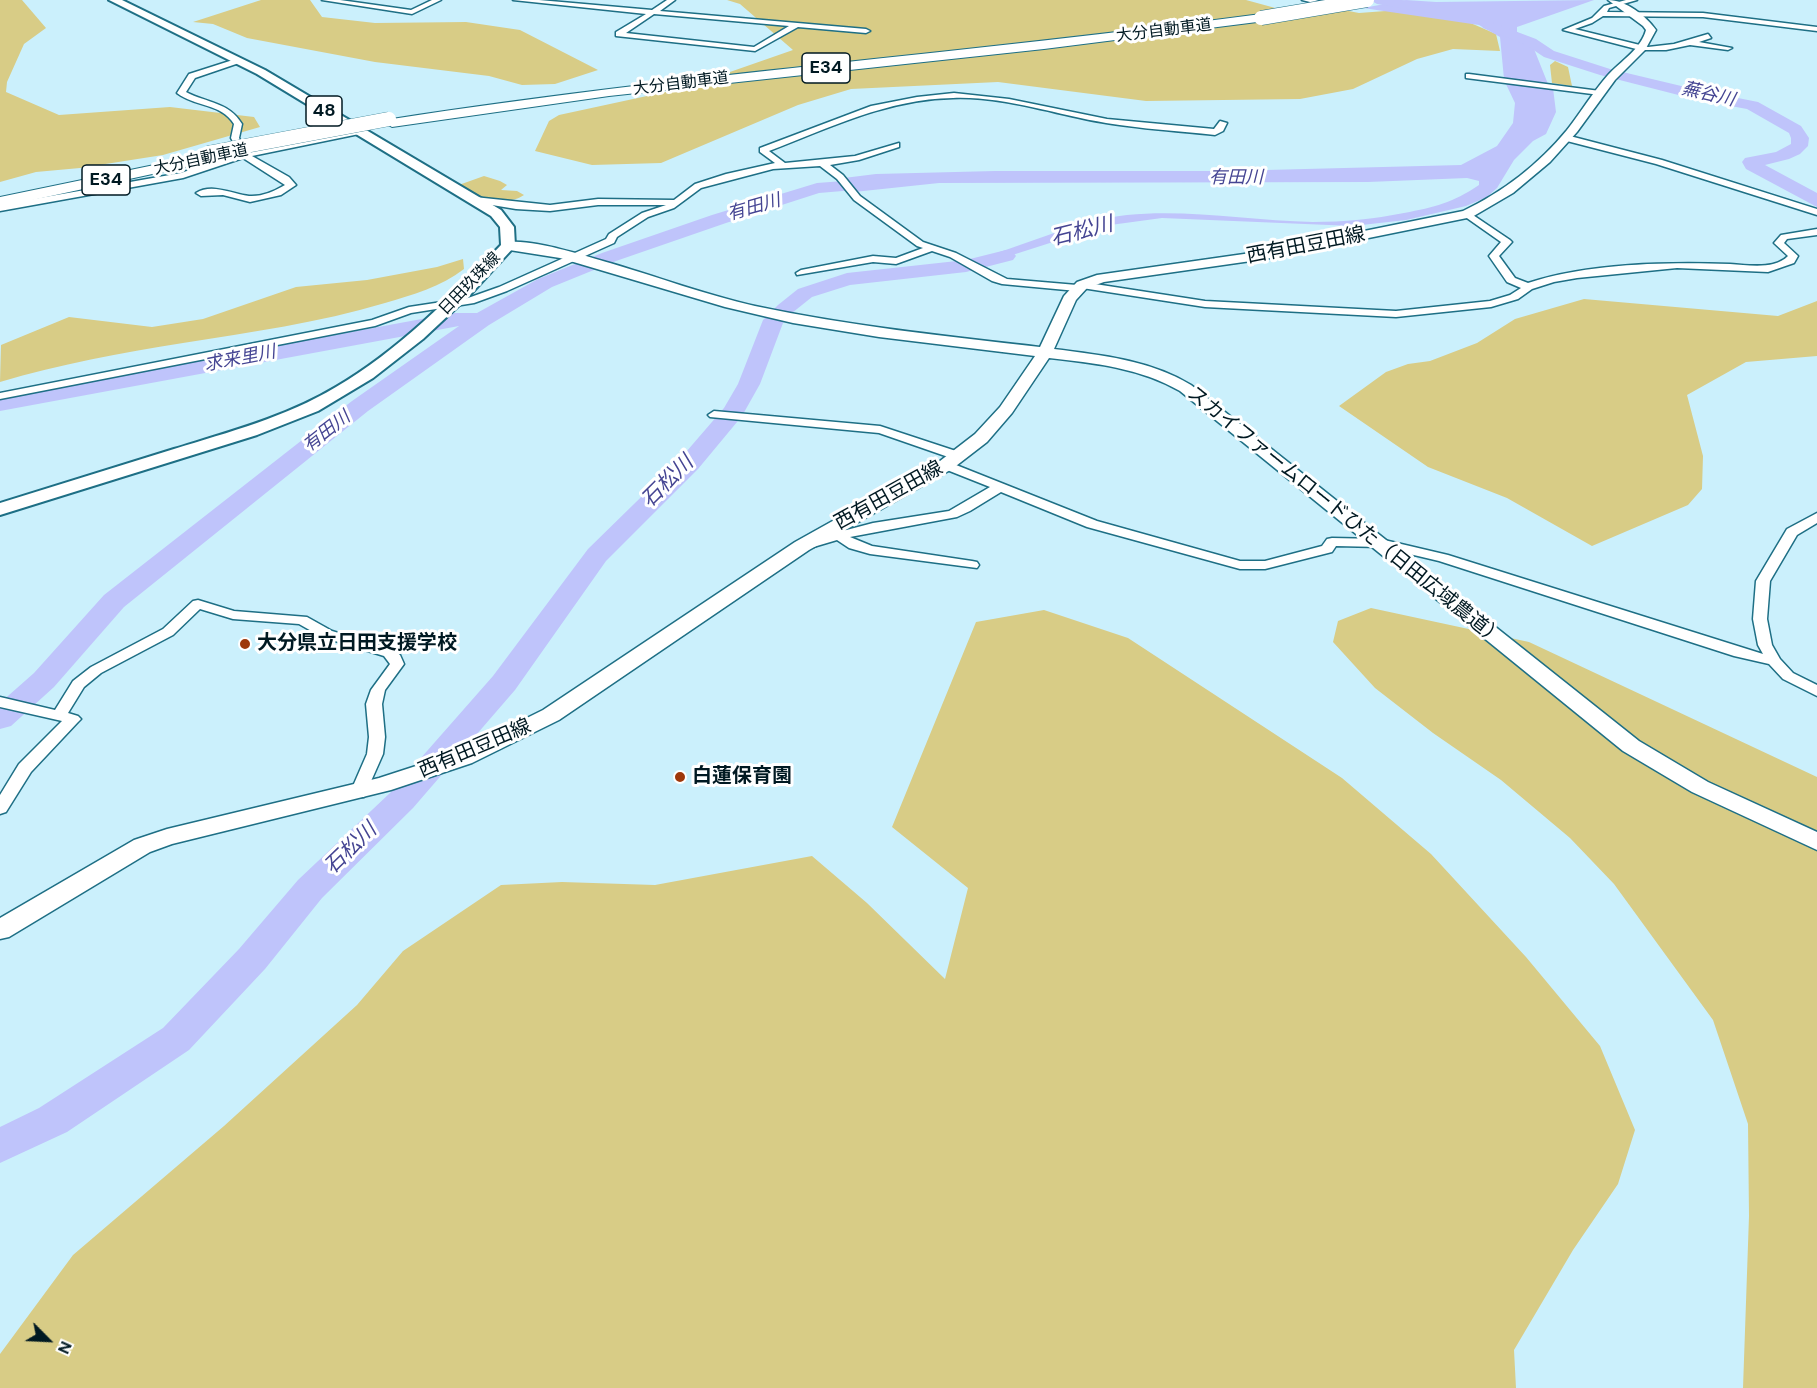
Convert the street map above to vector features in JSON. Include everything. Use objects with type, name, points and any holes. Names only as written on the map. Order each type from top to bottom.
[{"type":"highway","name":"大分自動車道","points":[[0,197],[391,121],[654,87],[1067,43],[1367,0]]},
{"type":"highway","name":"大分自動車道","points":[[1256,16],[1344,4]]},
{"type":"highway","name":"大分自動車道","points":[[0,202],[210,155]]},
{"type":"main road","name":"日田玖珠線","points":[[0,509],[280,421],[312,408],[381,363],[448,309],[508,246],[510,233],[507,224],[496,213],[261,72],[114,0]]},
{"type":"main road","points":[[1616,2],[1651,30],[1649,40],[1640,48]]},
{"type":"main road","name":"西有田豆田線","points":[[0,930],[142,846],[166,837],[383,786],[464,758],[516,734],[561,709],[801,546],[952,460],[981,438],[1006,410],[1045,351],[1069,299],[1080,287],[1102,278],[1297,249],[1467,214],[1490,204],[1505,194],[1566,138],[1619,68],[1640,48]]},
{"type":"main road","name":"スカイファームロードひた（日田広域農道）","points":[[508,246],[531,247],[571,257],[792,318],[852,328],[1045,351],[1134,366],[1170,379],[1193,393],[1631,746],[1700,787],[1817,842]]},
{"type":"street","points":[[325,0],[412,12],[438,0]]},
{"type":"street","points":[[518,0],[866,31]]},
{"type":"street","points":[[672,0],[619,34],[755,50],[796,25]]},
{"type":"street","points":[[1604,15],[1606,7],[1616,2],[1634,0]]},
{"type":"street","points":[[1289,6],[1308,1],[1344,4]]},
{"type":"street","points":[[1689,43],[1730,44],[1706,37],[1689,43],[1650,50],[1567,30],[1604,15],[1633,14],[1703,15],[1817,29]]},
{"type":"street","points":[[201,193],[223,192],[250,199],[278,193],[291,187],[290,182],[285,178],[241,152],[235,139],[238,124],[229,112],[181,93],[192,76],[236,61]]},
{"type":"street","points":[[1469,76],[1600,93]]},
{"type":"street","points":[[783,165],[763,150],[874,108],[939,96],[980,97],[1124,123],[1215,132],[1223,123]]},
{"type":"street","points":[[0,208],[183,175],[228,158],[360,133]]},
{"type":"street","points":[[1566,138],[1659,162],[1817,212]]},
{"type":"street","points":[[0,396],[375,324],[409,310],[448,309],[503,290],[571,257],[611,241],[612,236],[629,224],[671,206],[698,186],[729,176],[783,165],[822,163],[866,156],[896,145]]},
{"type":"street","points":[[822,163],[840,177],[857,198],[920,244],[963,260],[996,279],[1006,282],[1080,287],[1204,304],[1396,314],[1491,304],[1514,297],[1528,286],[1577,275],[1677,265],[1768,269],[1791,261],[1793,256],[1779,243],[1784,237],[1817,232]]},
{"type":"street","points":[[468,198],[516,206],[550,208],[598,202],[675,202]]},
{"type":"street","points":[[1467,214],[1507,242],[1494,256],[1511,280],[1528,286]]},
{"type":"street","points":[[801,273],[873,259],[884,263],[903,260],[932,248]]},
{"type":"street","points":[[714,415],[880,430],[952,460],[1000,488],[1092,524],[1240,565],[1265,565],[1327,549],[1332,542],[1380,543],[1443,558],[1739,653],[1774,661]]},
{"type":"street","points":[[801,546],[874,527],[950,515],[965,510],[979,502],[991,491],[1000,488]]},
{"type":"street","points":[[1817,517],[1792,532],[1763,581],[1760,618],[1765,645],[1774,661],[1788,676],[1817,691]]},
{"type":"street","points":[[839,536],[854,545],[870,550],[972,565]]},
{"type":"street","points":[[53,713],[78,684],[96,670],[168,632],[198,604],[233,615],[302,620],[327,634],[389,653],[395,658],[397,664],[378,690],[374,704],[377,737],[375,754],[358,793]]},
{"type":"street","points":[[0,702],[73,719],[25,768],[0,808]]},
{"type":"shaded area","points":[[0,0],[22,0],[46,28],[24,44],[7,82],[6,92],[59,115],[170,107],[254,117],[260,127],[163,155],[80,168],[36,172],[0,182]]},
{"type":"shaded area","points":[[261,0],[310,0],[322,17],[375,23],[466,22],[520,30],[598,70],[555,84],[522,85],[489,76],[375,62],[247,38],[213,24],[193,22]]},
{"type":"shaded area","points":[[727,0],[1246,0],[1279,9],[1312,4],[1359,13],[1399,10],[1466,21],[1496,34],[1500,51],[1453,49],[1417,59],[1353,89],[1300,99],[1146,101],[998,82],[851,89],[798,105],[661,163],[592,165],[535,151],[549,121],[559,115],[684,88],[793,50],[740,4]]},
{"type":"shaded area","points":[[1555,61],[1568,67],[1572,86],[1552,83],[1550,65]]},
{"type":"shaded area","points":[[484,176],[507,185],[501,190],[517,191],[524,195],[517,199],[490,199],[456,186]]},
{"type":"shaded area","points":[[463,259],[464,269],[436,286],[360,310],[284,326],[91,360],[0,382],[1,345],[69,317],[152,327],[203,319],[296,287],[367,280],[437,267]]},
{"type":"shaded area","points":[[1584,299],[1778,316],[1817,301],[1817,356],[1746,362],[1687,395],[1703,456],[1702,489],[1688,505],[1592,546],[1507,498],[1428,467],[1339,406],[1386,372],[1408,364],[1430,361],[1477,343],[1515,319]]},
{"type":"shaded area","points":[[1371,608],[1529,642],[1817,777],[1817,1388],[1743,1388],[1749,1216],[1748,1124],[1713,1020],[1614,884],[1570,838],[1501,780],[1433,733],[1375,688],[1333,642],[1338,621]]},
{"type":"shaded area","points":[[1044,610],[1128,638],[1342,778],[1431,854],[1526,957],[1600,1046],[1635,1130],[1618,1184],[1573,1250],[1514,1350],[1516,1388],[0,1388],[0,1354],[73,1255],[224,1126],[357,1005],[403,951],[501,885],[562,882],[655,885],[812,856],[867,903],[945,979],[968,888],[892,827],[976,622]]},
{"type":"water","points":[[1406,0],[1436,2],[1594,0],[1517,27],[1517,32],[1534,49],[1548,84],[1504,79],[1500,37],[1479,25],[1363,8]]},
{"type":"water","points":[[1505,82],[1553,88],[1556,112],[1546,134],[1533,141],[1514,160],[1497,188],[1487,197],[1466,206],[1406,220],[1353,226],[1162,218],[1103,226],[978,266],[970,261],[1088,222],[1127,215],[1174,213],[1313,222],[1359,220],[1443,204],[1479,185],[1479,181],[1467,178],[1368,182],[939,183],[854,192],[844,178],[876,174],[995,171],[1227,171],[1461,165],[1497,146],[1513,123],[1515,103]]},
{"type":"waterway","points":[[1377,0],[1430,9]]},
{"type":"waterway","name":"蕪谷川","points":[[1488,25],[1531,42],[1549,54],[1605,72],[1698,95],[1752,105],[1795,130],[1800,138],[1799,146],[1788,153],[1751,162],[1752,165],[1817,201]]},
{"type":"waterway","name":"有田川","points":[[481,320],[545,283],[609,257],[719,219],[817,188],[884,183]]},
{"type":"waterway","name":"石松川","points":[[0,1146],[53,1120],[176,1039],[252,959],[310,889],[402,800],[504,683],[597,555],[689,464],[734,411],[749,384],[769,330],[774,320],[785,309],[805,293],[847,279],[966,266],[1006,256]]},
{"type":"waterway","name":"求来里川","points":[[0,404],[454,319],[481,320]]},
{"type":"waterway","name":"有田川","points":[[0,719],[44,680],[114,601],[360,406],[481,320]]},
{"type":"place","name":"大分県立日田支援学校","points":[[245,644]]},
{"type":"place","name":"白蓮保育園","points":[[680,777]]}]
